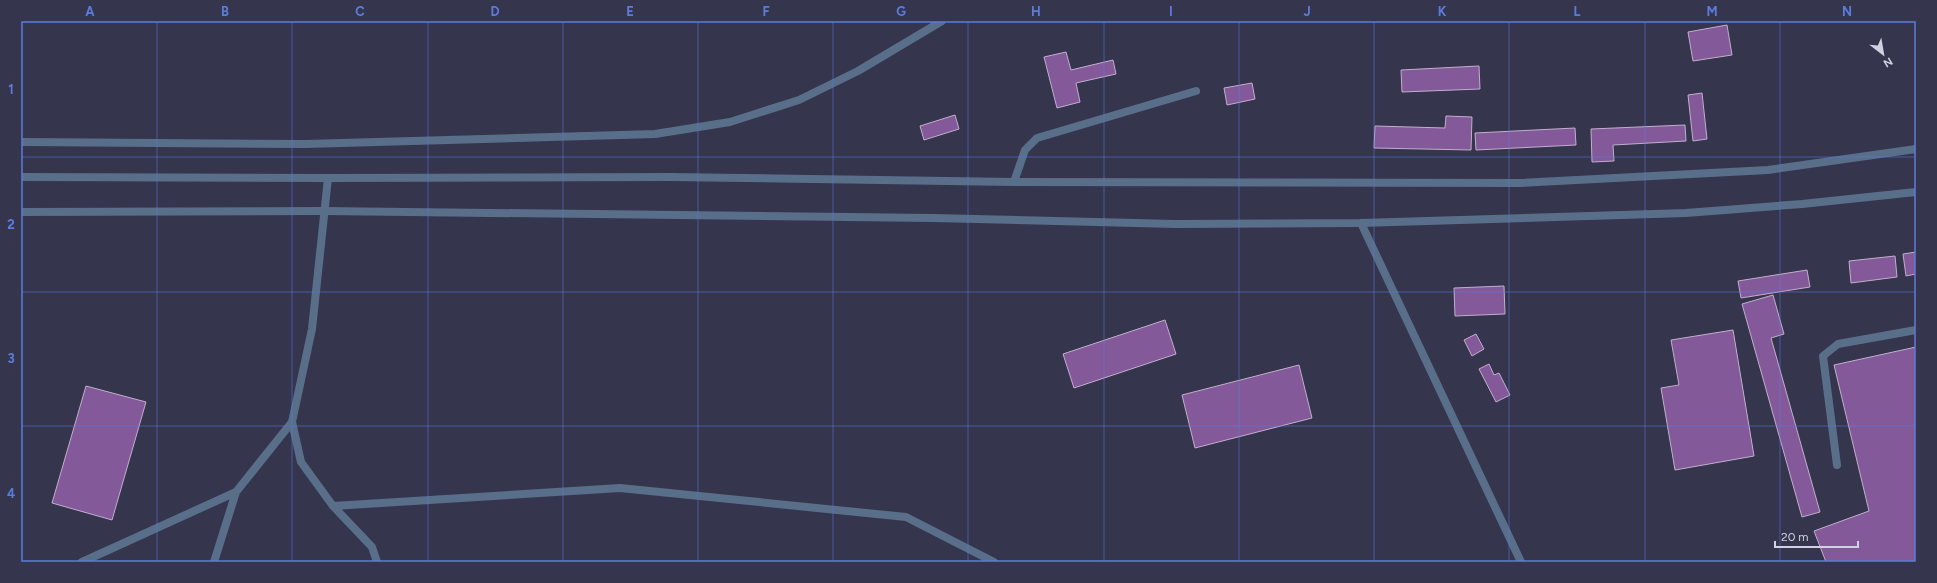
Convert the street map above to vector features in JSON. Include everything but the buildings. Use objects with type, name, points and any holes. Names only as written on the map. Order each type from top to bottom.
[{"type":"street","points":[[21,142],[306,144],[655,134],[730,122],[799,100],[858,72],[942,21]]},
{"type":"street","points":[[1014,182],[1025,150],[1036,138],[1196,91]]},
{"type":"street","points":[[21,177],[670,177],[1014,182],[1519,183],[1768,170],[1916,149]]},
{"type":"street","points":[[328,178],[312,329],[292,422],[301,462],[333,506],[372,547],[376,562]]},
{"type":"street","points":[[21,212],[324,211],[933,218],[1175,224],[1361,223],[1686,213],[1802,204],[1916,192]]},
{"type":"street","points":[[1361,223],[1521,562]]},
{"type":"street","points":[[1837,465],[1823,356],[1838,344],[1916,330]]},
{"type":"street","points":[[214,562],[236,492],[292,422]]},
{"type":"street","points":[[333,506],[620,488],[906,517],[994,562]]},
{"type":"street","points":[[82,562],[236,492]]}]
